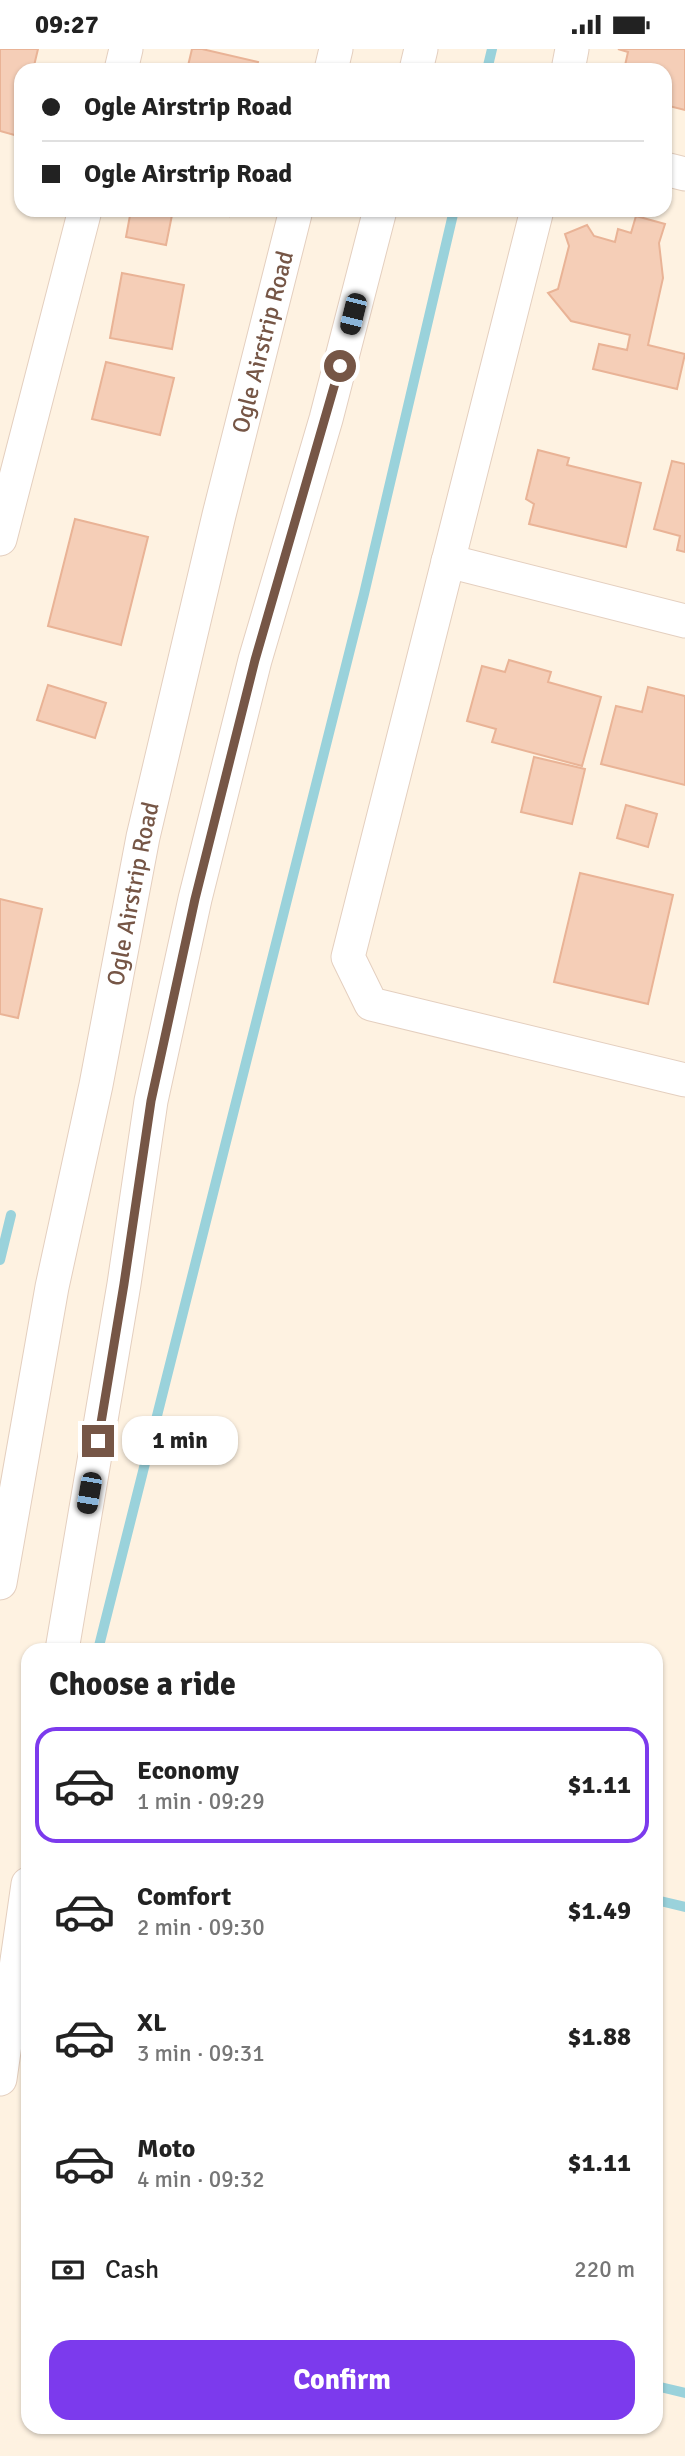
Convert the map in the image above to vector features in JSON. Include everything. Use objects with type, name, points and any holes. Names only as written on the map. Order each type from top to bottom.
[{"type":"street","points":[[0,539],[83,217]]},
{"type":"street","name":"Ogle Airstrip Road","points":[[0,1583],[52,1287],[96,1085],[144,837],[219,515],[294,217]]},
{"type":"street","points":[[63,1643],[124,1284],[151,1101],[195,899],[255,660],[326,419],[378,217]]},
{"type":"street","points":[[535,217],[348,957],[371,1004],[685,1080]]},
{"type":"street","points":[[448,561],[685,621]]},
{"type":"street","points":[[0,2079],[21,1933]]},
{"type":"building","points":[[0,49],[38,49],[35,63],[14,63],[14,135],[0,131]]},
{"type":"building","points":[[192,49],[258,62],[258,63],[189,63]]},
{"type":"building","points":[[618,49],[685,49],[685,110],[672,107],[672,63],[626,63],[628,52]]},
{"type":"building","points":[[130,217],[172,217],[166,245],[126,237]]},
{"type":"building","points":[[636,217],[665,224],[659,243],[663,278],[648,345],[685,354],[677,389],[593,369],[599,344],[627,350],[630,335],[571,321],[548,293],[558,289],[569,246],[565,234],[587,225],[594,236],[615,242],[618,229],[631,233]]},
{"type":"building","points":[[122,273],[184,285],[172,349],[110,338]]},
{"type":"building","points":[[106,362],[174,378],[160,435],[92,419]]},
{"type":"building","points":[[538,450],[569,458],[567,465],[641,483],[626,547],[529,524],[534,504],[526,499]]},
{"type":"building","points":[[672,461],[685,464],[685,552],[677,550],[680,536],[654,529]]},
{"type":"building","points":[[75,519],[148,537],[121,645],[48,626]]},
{"type":"building","points":[[509,660],[551,672],[548,682],[601,697],[582,766],[492,742],[496,729],[467,721],[482,666],[505,672]]},
{"type":"building","points":[[48,685],[106,703],[95,738],[37,720]]},
{"type":"building","points":[[648,687],[685,696],[685,785],[601,764],[616,706],[642,712]]},
{"type":"building","points":[[534,757],[585,769],[572,824],[521,812]]},
{"type":"building","points":[[626,805],[657,814],[648,847],[617,838]]},
{"type":"building","points":[[580,873],[673,895],[648,1004],[554,982]]},
{"type":"building","points":[[0,899],[42,909],[18,1018],[0,1014]]},
{"type":"waterway","points":[[489,63],[492,49]]},
{"type":"waterway","points":[[100,1643],[364,594],[452,217]]},
{"type":"waterway","points":[[0,1260],[11,1215]]},
{"type":"waterway","points":[[663,1902],[685,1907]]},
{"type":"waterway","points":[[663,2388],[685,2393]]},
{"type":"route","points":[[98,1441],[151,1101],[195,899],[255,660],[340,366]]}]
